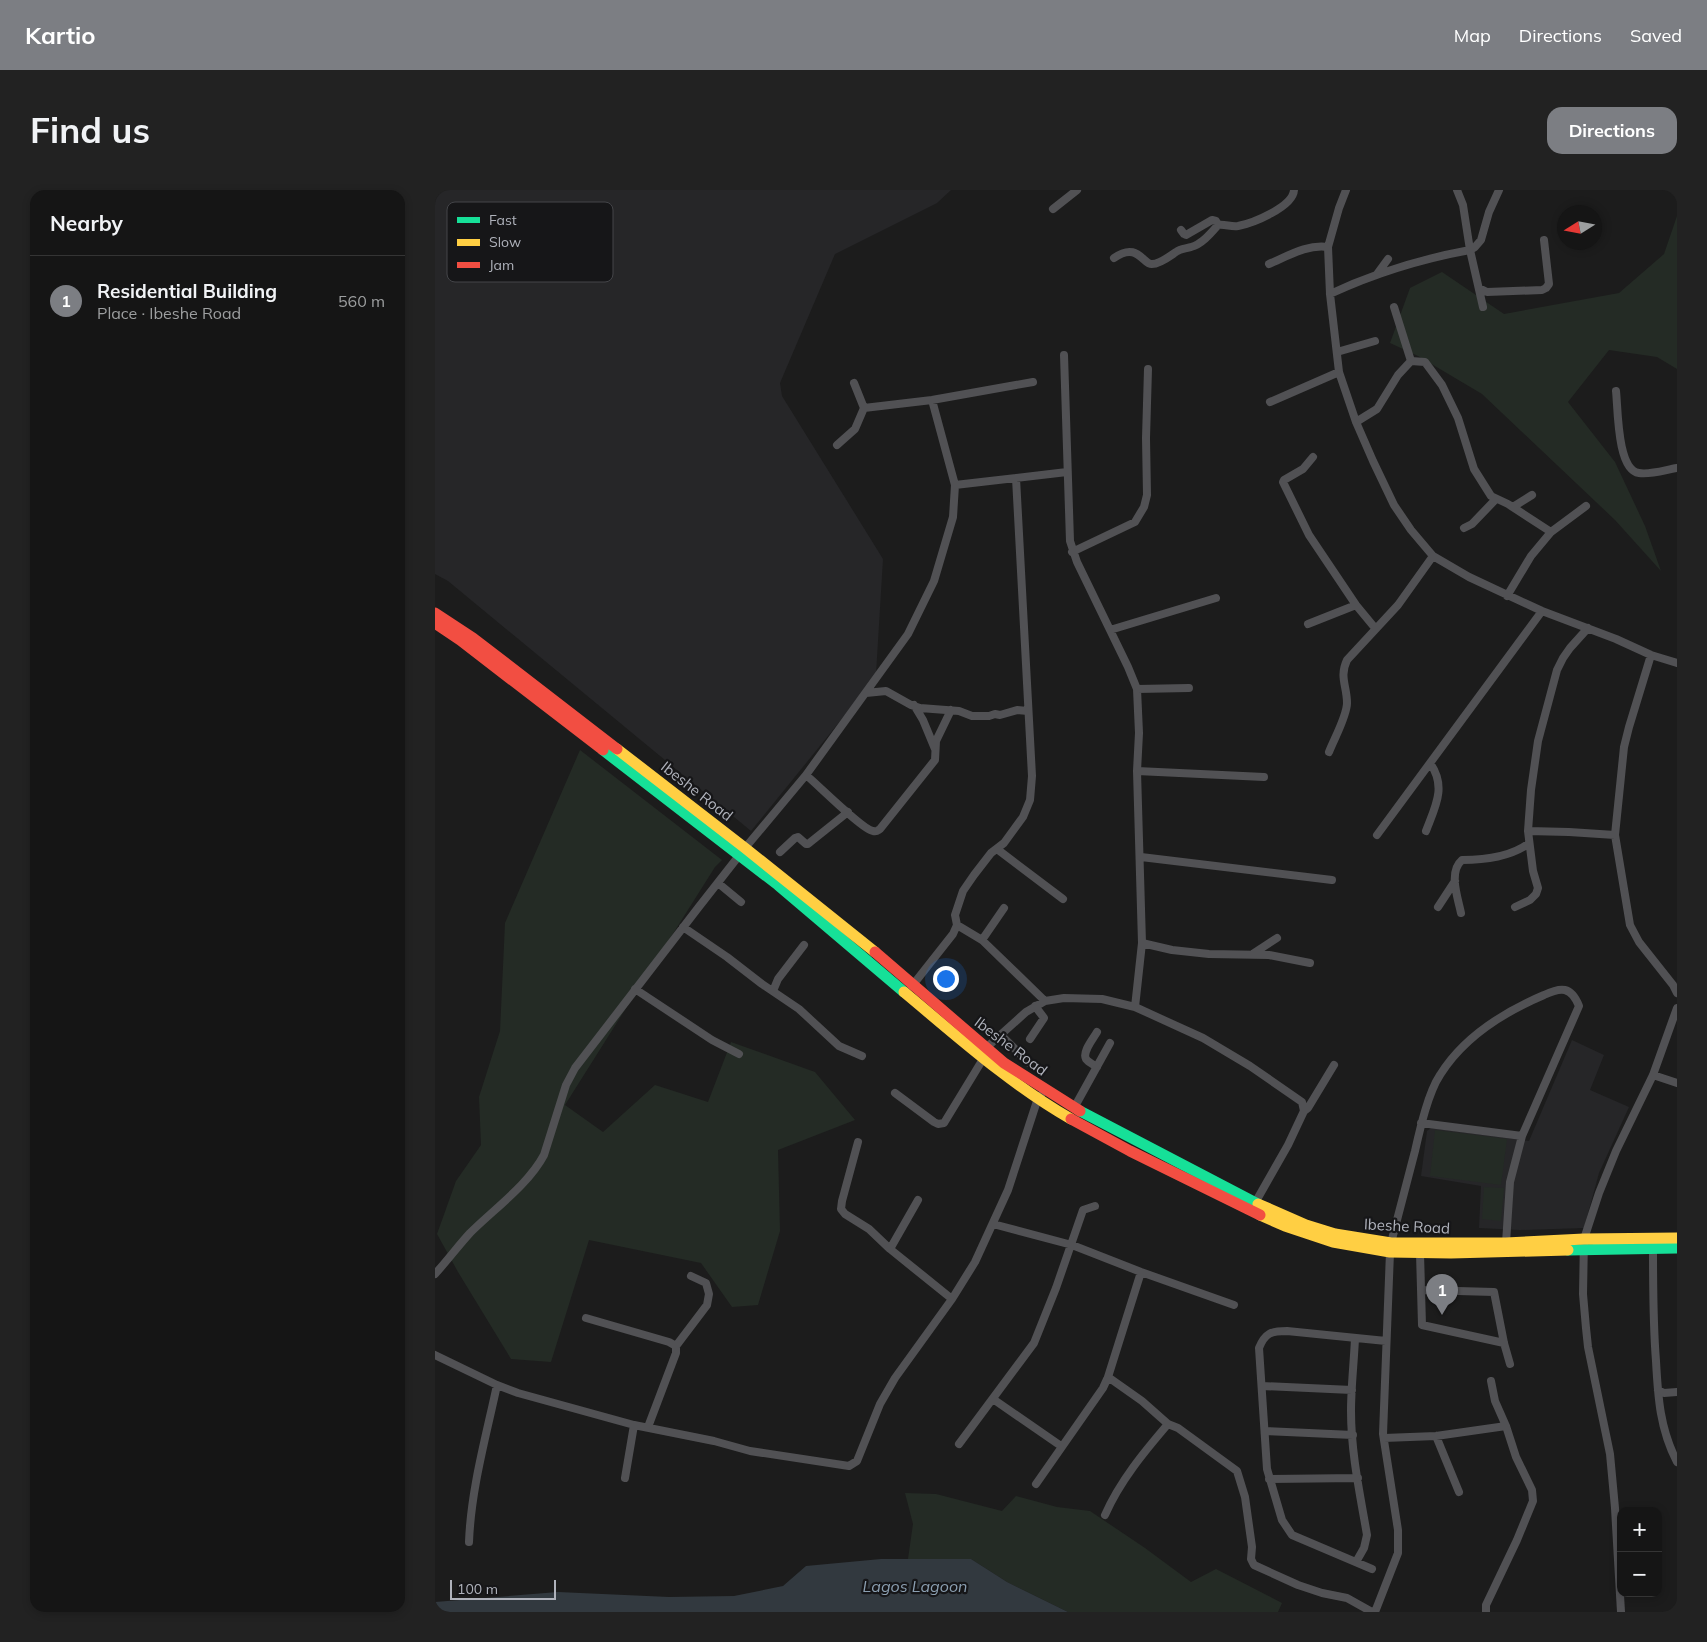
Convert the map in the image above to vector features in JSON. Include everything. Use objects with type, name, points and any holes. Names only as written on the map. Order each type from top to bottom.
[{"type":"main road","name":"Ibeshe Road","points":[[435,612],[473,638],[742,851],[838,934],[985,1054],[1041,1094],[1069,1118],[1130,1151],[1285,1226],[1333,1242],[1420,1253],[1677,1238]]},
{"type":"main road","name":"Ibeshe Road","points":[[435,624],[460,640],[846,928],[985,1054]]},
{"type":"main road","name":"Ibeshe Road","points":[[1041,1094],[1073,1108],[1255,1203],[1299,1222],[1335,1234],[1367,1240],[1391,1248],[1506,1243],[1584,1244],[1653,1249],[1677,1248]]},
{"type":"street","points":[[1053,208],[1077,190]]},
{"type":"street","points":[[1181,230],[1186,235],[1212,220],[1216,221],[1218,225],[1236,226],[1252,222],[1279,210],[1293,197],[1295,190]]},
{"type":"street","points":[[1346,190],[1328,248],[1330,294],[1339,372],[1356,422],[1393,504],[1411,530],[1433,556],[1469,577],[1542,611],[1651,655],[1677,663]]},
{"type":"street","points":[[1457,190],[1463,204],[1469,250],[1483,307]]},
{"type":"street","points":[[1330,294],[1377,274],[1425,259],[1469,250],[1481,240],[1489,212],[1499,190]]},
{"type":"street","points":[[1115,258],[1119,255],[1133,252],[1142,256],[1148,264],[1152,264],[1174,254],[1178,250],[1194,247],[1213,233],[1218,225]]},
{"type":"street","points":[[1479,288],[1487,292],[1542,290],[1546,288],[1549,284],[1544,240]]},
{"type":"street","points":[[1269,264],[1310,247],[1328,248]]},
{"type":"street","points":[[1377,274],[1387,259]]},
{"type":"street","points":[[1395,307],[1411,361]]},
{"type":"street","points":[[1337,352],[1375,341]]},
{"type":"street","points":[[1063,355],[1066,392],[1070,541],[1073,552],[1129,667],[1137,689],[1139,733],[1137,771],[1142,943],[1135,1007]]},
{"type":"street","points":[[1356,422],[1377,409],[1397,375],[1411,361],[1425,362],[1442,385],[1458,418],[1474,469],[1491,496],[1513,507],[1551,532]]},
{"type":"street","points":[[1073,552],[1135,522],[1144,507],[1147,495],[1145,438],[1148,369]]},
{"type":"street","points":[[1270,402],[1339,372]]},
{"type":"street","points":[[864,408],[932,400],[1033,382]]},
{"type":"street","points":[[837,445],[855,429],[864,408],[854,383]]},
{"type":"street","points":[[1616,391],[1622,453],[1627,464],[1634,472],[1640,474],[1677,468]]},
{"type":"street","points":[[435,1274],[468,1235],[528,1178],[538,1165],[544,1155],[566,1085],[575,1068],[742,851],[806,775],[908,634],[934,581],[953,517],[955,485],[932,400]]},
{"type":"street","points":[[1313,458],[1303,469],[1283,482],[1309,535],[1356,605],[1375,628]]},
{"type":"street","points":[[955,485],[1067,472]]},
{"type":"street","points":[[912,986],[953,934],[957,926],[955,915],[963,891],[974,874],[1004,843],[1023,817],[1030,800],[1032,776],[1016,478]]},
{"type":"street","points":[[1513,507],[1532,495]]},
{"type":"street","points":[[1464,528],[1473,524],[1497,499]]},
{"type":"street","points":[[1507,596],[1531,556],[1551,532],[1586,506]]},
{"type":"street","points":[[1329,752],[1346,710],[1347,702],[1343,669],[1347,660],[1398,605],[1433,556]]},
{"type":"street","points":[[1110,630],[1216,598]]},
{"type":"street","points":[[1308,624],[1356,605]]},
{"type":"street","points":[[1377,835],[1542,611]]},
{"type":"street","points":[[1515,907],[1531,900],[1538,888],[1527,831],[1538,741],[1557,670],[1570,648],[1587,628]]},
{"type":"street","points":[[1651,655],[1629,727],[1615,835],[1630,925],[1639,942],[1673,985],[1677,993]]},
{"type":"street","points":[[1137,689],[1189,688]]},
{"type":"street","points":[[866,693],[886,691],[920,708],[959,711],[972,716],[1000,715],[1017,710],[1028,711]]},
{"type":"street","points":[[913,705],[923,720],[936,750]]},
{"type":"street","points":[[806,775],[871,831],[876,832],[935,760],[936,741],[951,710]]},
{"type":"street","points":[[1426,831],[1439,795],[1436,771],[1430,763]]},
{"type":"street","points":[[1137,771],[1263,777]]},
{"type":"street","points":[[780,852],[798,837],[808,844],[848,812]]},
{"type":"street","points":[[1527,831],[1615,835]]},
{"type":"street","points":[[1461,914],[1455,881],[1457,864],[1462,860],[1474,860],[1508,854],[1528,844]]},
{"type":"street","points":[[997,849],[1063,899]]},
{"type":"street","points":[[1141,858],[1332,880]]},
{"type":"street","points":[[1438,907],[1455,881]]},
{"type":"street","points":[[718,883],[741,902]]},
{"type":"street","points":[[982,940],[1004,908]]},
{"type":"street","points":[[957,926],[982,940],[1045,1001]]},
{"type":"street","points":[[683,927],[799,1009],[839,1046],[862,1056]]},
{"type":"street","points":[[1252,954],[1277,938]]},
{"type":"street","points":[[1142,943],[1172,950],[1209,954],[1278,956],[1309,963]]},
{"type":"street","points":[[773,991],[779,979],[804,945]]},
{"type":"street","points":[[635,989],[712,1040],[739,1054]]},
{"type":"street","points":[[1108,1377],[1143,1400],[1168,1424],[1178,1428],[1237,1471],[1245,1497],[1252,1547],[1251,1560],[1254,1565],[1306,1587],[1347,1598],[1374,1612],[1398,1554],[1399,1546],[1384,1438],[1386,1341],[1391,1248],[1421,1123],[1439,1076],[1468,1041],[1511,1011],[1544,995],[1560,989],[1566,990],[1573,993],[1579,1006],[1522,1136],[1510,1182],[1506,1243]]},
{"type":"street","points":[[895,1093],[934,1122],[944,1123],[985,1054],[1001,1035],[1035,1006],[1045,1001],[1064,998],[1102,999],[1135,1007],[1203,1038],[1250,1066],[1302,1102],[1304,1112]]},
{"type":"street","points":[[1030,1039],[1044,1018],[1035,1006]]},
{"type":"street","points":[[1621,1612],[1610,1454],[1586,1328],[1583,1294],[1584,1244],[1599,1193],[1612,1160],[1653,1075],[1677,1008]]},
{"type":"street","points":[[1097,1032],[1085,1057],[1097,1067]]},
{"type":"street","points":[[1001,1035],[1030,1064]]},
{"type":"street","points":[[1073,1108],[1110,1043]]},
{"type":"street","points":[[1255,1203],[1288,1146],[1304,1112],[1334,1065]]},
{"type":"street","points":[[1653,1075],[1677,1083]]},
{"type":"street","points":[[435,1355],[518,1393],[634,1425],[714,1441],[750,1451],[849,1466],[857,1461],[880,1404],[895,1378],[952,1299],[975,1262],[1008,1190],[1041,1094]]},
{"type":"street","points":[[1421,1123],[1522,1136]]},
{"type":"street","points":[[857,1142],[841,1209],[845,1214],[869,1229],[890,1249],[952,1299]]},
{"type":"street","points":[[890,1249],[918,1200]]},
{"type":"street","points":[[959,1444],[1034,1343],[1072,1245],[1083,1210],[1095,1206]]},
{"type":"street","points":[[993,1224],[1072,1245],[1234,1305]]},
{"type":"street","points":[[1653,1249],[1653,1326],[1658,1390],[1662,1423],[1677,1462]]},
{"type":"street","points":[[1420,1253],[1422,1325],[1504,1342]]},
{"type":"street","points":[[1036,1484],[1103,1388],[1141,1272]]},
{"type":"street","points":[[649,1427],[676,1346],[707,1305],[709,1294],[705,1283],[691,1276]]},
{"type":"street","points":[[1421,1290],[1494,1292],[1510,1364]]},
{"type":"street","points":[[586,1318],[669,1342],[676,1346]]},
{"type":"street","points":[[1372,1569],[1292,1535],[1282,1520],[1269,1479],[1259,1348],[1263,1338],[1274,1331],[1386,1341]]},
{"type":"street","points":[[1355,1338],[1352,1390],[1353,1435],[1367,1535],[1364,1548],[1356,1562]]},
{"type":"street","points":[[1487,1612],[1485,1605],[1517,1540],[1533,1501],[1532,1490],[1516,1457],[1506,1426],[1495,1401],[1491,1381]]},
{"type":"street","points":[[469,1542],[469,1522],[497,1385]]},
{"type":"street","points":[[1262,1386],[1352,1390]]},
{"type":"street","points":[[1658,1390],[1664,1393],[1677,1392]]},
{"type":"street","points":[[993,1399],[1061,1446]]},
{"type":"street","points":[[1105,1515],[1132,1469],[1168,1424]]},
{"type":"street","points":[[625,1478],[634,1425]]},
{"type":"street","points":[[1384,1438],[1436,1436],[1506,1426]]},
{"type":"street","points":[[1265,1431],[1353,1435]]},
{"type":"street","points":[[1436,1436],[1459,1492]]},
{"type":"street","points":[[1269,1479],[1358,1478]]},
{"type":"shaded area","points":[[435,190],[951,190],[937,203],[835,254],[780,383],[782,396],[883,559],[876,674],[751,831],[448,581],[435,574]]},
{"type":"shaded area","points":[[1677,216],[1677,369],[1657,357],[1609,350],[1568,402],[1615,462],[1645,526],[1661,571],[1615,520],[1482,394],[1418,356],[1390,343],[1410,288],[1442,272],[1504,314],[1619,293],[1664,254]]},
{"type":"shaded area","points":[[580,750],[722,860],[715,867],[565,1105],[603,1132],[655,1085],[708,1102],[731,1042],[815,1072],[855,1120],[778,1150],[780,1231],[758,1305],[732,1307],[701,1263],[589,1240],[551,1362],[511,1359],[437,1234],[456,1181],[481,1145],[479,1097],[500,1031],[505,923]]},
{"type":"shaded area","points":[[1572,1040],[1604,1055],[1590,1090],[1629,1107],[1599,1173],[1584,1228],[1520,1230],[1479,1228],[1481,1186],[1421,1176],[1427,1131],[1431,1128],[1529,1141]]},
{"type":"shaded area","points":[[1435,1130],[1507,1139],[1501,1185],[1430,1176]]},
{"type":"shaded area","points":[[1484,1187],[1504,1188],[1501,1221],[1482,1219]]},
{"type":"shaded area","points":[[905,1493],[936,1494],[1002,1511],[1016,1496],[1057,1507],[1090,1511],[1191,1582],[1216,1569],[1282,1603],[1278,1612],[1068,1612],[1007,1582],[971,1559],[908,1559],[913,1524]]},
{"type":"water","name":"Lagos Lagoon","points":[[881,1559],[971,1559],[1007,1582],[1068,1612],[435,1612],[435,1602],[558,1592],[669,1597],[734,1596],[783,1586],[806,1566]]},
{"type":"traffic: fast","points":[[603,750],[778,885],[904,992]]},
{"type":"traffic: fast","points":[[1080,1111],[1258,1204]]},
{"type":"traffic: fast","points":[[1568,1250],[1677,1248]]},
{"type":"traffic: slow","points":[[617,749],[875,952]]},
{"type":"traffic: slow","points":[[904,992],[964,1043],[1027,1091],[1071,1119]]},
{"type":"traffic: slow","points":[[1258,1204],[1306,1225],[1335,1234],[1391,1243],[1506,1243],[1584,1239],[1677,1238]]},
{"type":"traffic: slow","points":[[1260,1215],[1285,1226],[1333,1242],[1390,1252],[1451,1253],[1568,1250]]},
{"type":"traffic: jam","points":[[435,613],[473,638],[617,749]]},
{"type":"traffic: jam","points":[[435,623],[460,640],[603,750]]},
{"type":"traffic: jam","points":[[875,952],[1004,1063],[1080,1111]]},
{"type":"traffic: jam","points":[[1071,1119],[1130,1151],[1260,1215]]},
{"type":"place","name":"Residential Building","points":[[1442,1315]]}]
